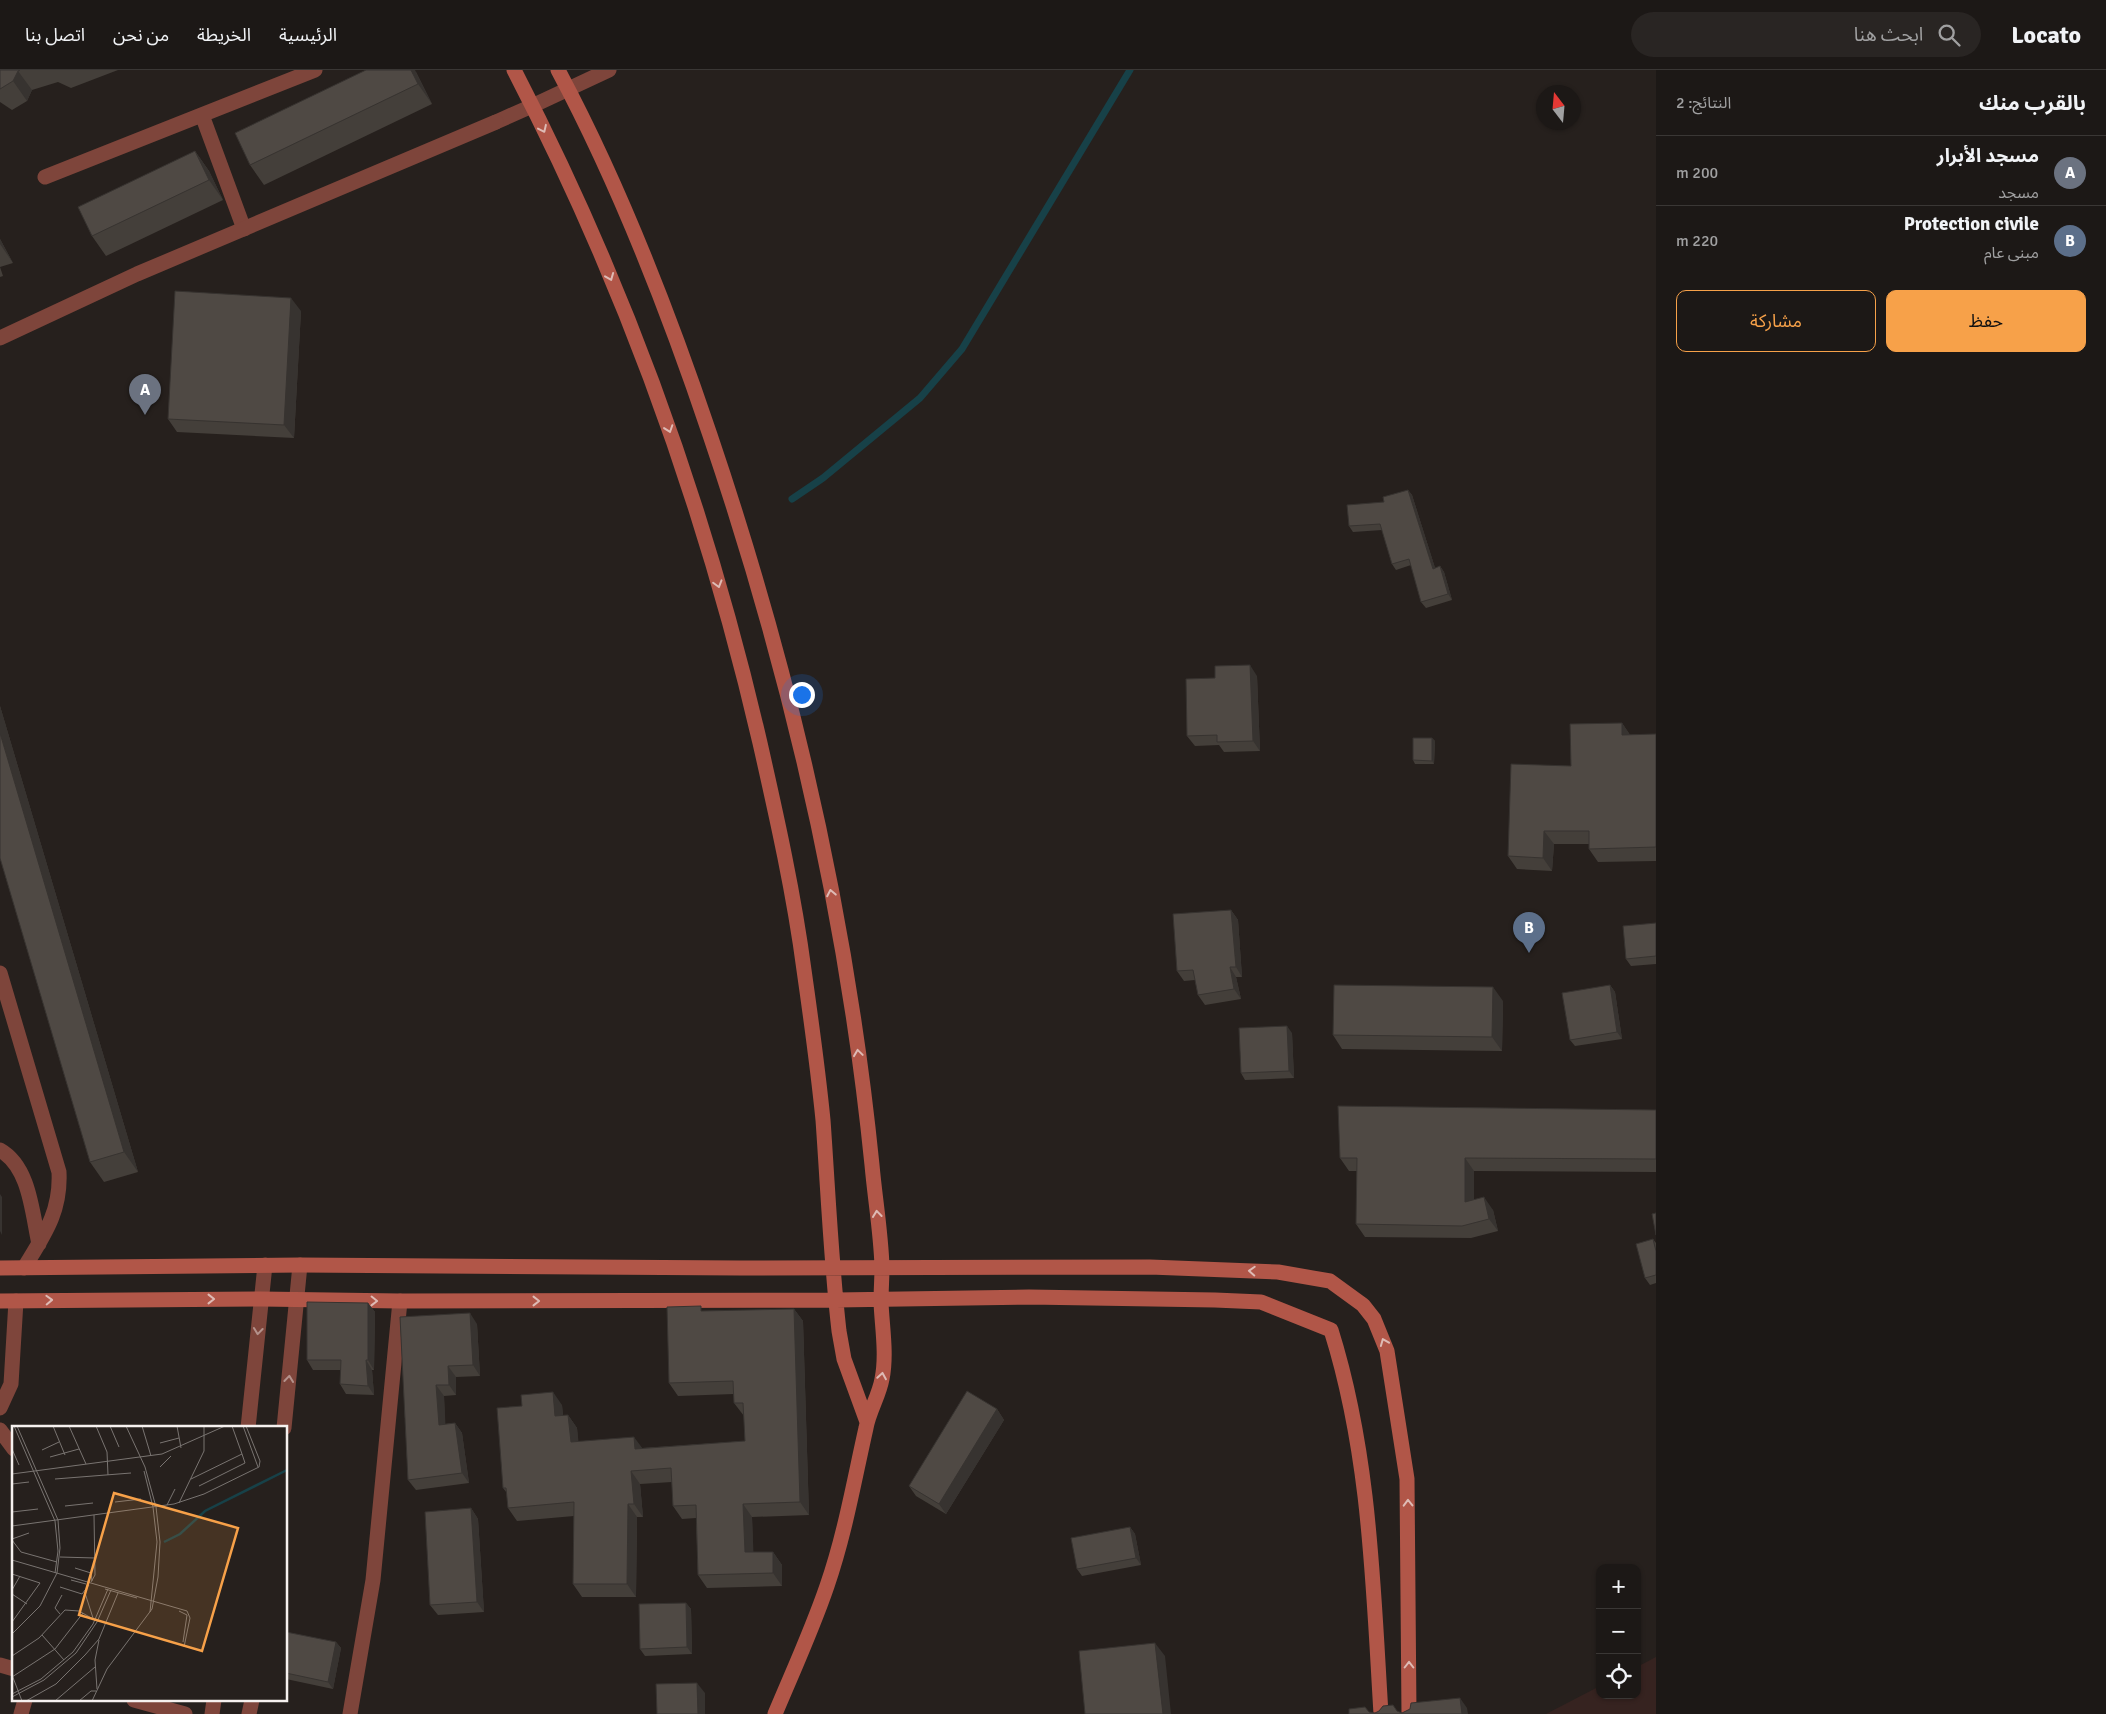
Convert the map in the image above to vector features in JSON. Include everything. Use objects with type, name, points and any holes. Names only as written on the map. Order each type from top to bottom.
[{"type":"main road","points":[[514,70],[596,243],[653,383],[702,526],[743,671],[778,818],[804,967],[822,1117],[833,1268],[844,1359],[867,1422]]},
{"type":"main road","points":[[558,70],[633,228],[688,371],[738,516],[780,664],[816,812],[844,963],[867,1115],[882,1267],[881,1300],[884,1352],[882,1380],[867,1422],[857,1476],[828,1583],[775,1714]]},
{"type":"main road","points":[[0,1268],[265,1265],[833,1268],[1150,1266],[1278,1272],[1330,1281],[1363,1305],[1374,1319],[1387,1351],[1407,1479],[1409,1714]]},
{"type":"main road","points":[[0,1301],[261,1299],[400,1301],[881,1300],[1029,1297],[1261,1302],[1331,1330],[1344,1370],[1355,1420],[1367,1501],[1381,1714]]},
{"type":"street","points":[[45,178],[314,70]]},
{"type":"street","points":[[0,338],[138,274],[496,122],[609,70]]},
{"type":"street","points":[[202,115],[244,229]]},
{"type":"street","points":[[0,972],[59,1172],[60,1192],[54,1214],[24,1268]]},
{"type":"street","points":[[0,1150],[16,1164],[24,1178],[39,1244]]},
{"type":"street","points":[[248,1426],[265,1265]]},
{"type":"street","points":[[284,1426],[300,1265]]},
{"type":"street","points":[[0,1408],[11,1384],[16,1301]]},
{"type":"street","points":[[350,1714],[373,1580],[400,1301]]},
{"type":"street","points":[[0,1430],[12,1447]]},
{"type":"street","points":[[144,1702],[180,1709]]},
{"type":"shaded area","points":[[1656,1657],[1656,1714],[1546,1714],[1596,1688],[1596,1699],[1641,1699],[1641,1665]]},
{"type":"building","points":[[0,70],[20,70],[13,81],[0,89]]},
{"type":"building","points":[[366,70],[411,70],[418,84],[250,165],[235,133]]},
{"type":"building","points":[[195,151],[209,180],[92,236],[78,207]]},
{"type":"building","points":[[175,291],[291,298],[284,425],[168,419]]},
{"type":"building","points":[[1408,490],[1433,569],[1440,566],[1448,594],[1421,602],[1409,559],[1392,564],[1380,524],[1349,526],[1347,505],[1384,502],[1383,497]]},
{"type":"building","points":[[1250,665],[1253,741],[1217,742],[1217,735],[1187,736],[1186,679],[1215,678],[1215,666]]},
{"type":"building","points":[[1622,723],[1622,735],[1656,734],[1656,847],[1589,849],[1589,831],[1544,831],[1543,858],[1508,856],[1511,764],[1571,766],[1570,724]]},
{"type":"building","points":[[0,733],[124,1152],[90,1162],[0,858]]},
{"type":"building","points":[[1413,738],[1432,738],[1432,761],[1413,760]]},
{"type":"building","points":[[1231,910],[1236,967],[1230,967],[1234,989],[1198,995],[1193,970],[1177,971],[1173,914]]},
{"type":"building","points":[[1656,923],[1656,956],[1626,959],[1623,926]]},
{"type":"building","points":[[1334,985],[1493,987],[1492,1037],[1333,1035]]},
{"type":"building","points":[[1610,985],[1617,1032],[1570,1040],[1562,993]]},
{"type":"building","points":[[1287,1026],[1289,1071],[1241,1073],[1239,1028]]},
{"type":"building","points":[[1338,1106],[1656,1110],[1656,1159],[1465,1158],[1465,1202],[1484,1197],[1489,1219],[1462,1226],[1356,1224],[1357,1158],[1340,1158]]},
{"type":"building","points":[[1656,1213],[1656,1235],[1652,1214]]},
{"type":"building","points":[[1653,1239],[1656,1251],[1656,1275],[1645,1278],[1636,1244]]},
{"type":"building","points":[[307,1302],[368,1303],[368,1360],[366,1360],[368,1386],[340,1384],[341,1360],[307,1360]]},
{"type":"building","points":[[701,1306],[701,1311],[794,1309],[800,1502],[743,1504],[745,1552],[773,1552],[773,1573],[698,1575],[696,1505],[673,1506],[671,1468],[631,1471],[634,1504],[628,1504],[627,1584],[573,1584],[574,1502],[508,1508],[506,1488],[503,1488],[497,1408],[522,1406],[521,1395],[553,1392],[555,1416],[568,1415],[571,1442],[634,1437],[635,1449],[745,1441],[743,1403],[734,1403],[733,1381],[669,1383],[667,1307]]},
{"type":"building","points":[[470,1313],[473,1365],[448,1366],[449,1385],[436,1385],[439,1425],[455,1423],[462,1473],[408,1480],[400,1317]]},
{"type":"building","points":[[967,1391],[997,1409],[939,1504],[909,1486]]},
{"type":"building","points":[[471,1508],[477,1602],[430,1605],[425,1512]]},
{"type":"building","points":[[1130,1527],[1136,1558],[1077,1569],[1071,1538]]},
{"type":"building","points":[[686,1603],[687,1647],[640,1649],[639,1604]]},
{"type":"building","points":[[288,1632],[336,1642],[328,1682],[288,1673]]},
{"type":"building","points":[[1155,1643],[1163,1714],[1085,1714],[1079,1651]]},
{"type":"building","points":[[697,1683],[698,1714],[657,1714],[656,1684]]},
{"type":"building","points":[[1460,1698],[1462,1714],[1349,1714],[1349,1709],[1365,1707],[1369,1712],[1375,1713],[1383,1706],[1393,1705],[1397,1711],[1402,1713],[1410,1709],[1411,1703]]},
{"type":"waterway","points":[[792,499],[823,478],[920,398],[962,349],[1130,70]]},
{"type":"place","name":"مسجد الأبرار","points":[[145,415]]},
{"type":"place","name":"Protection civile","points":[[1529,953]]}]
